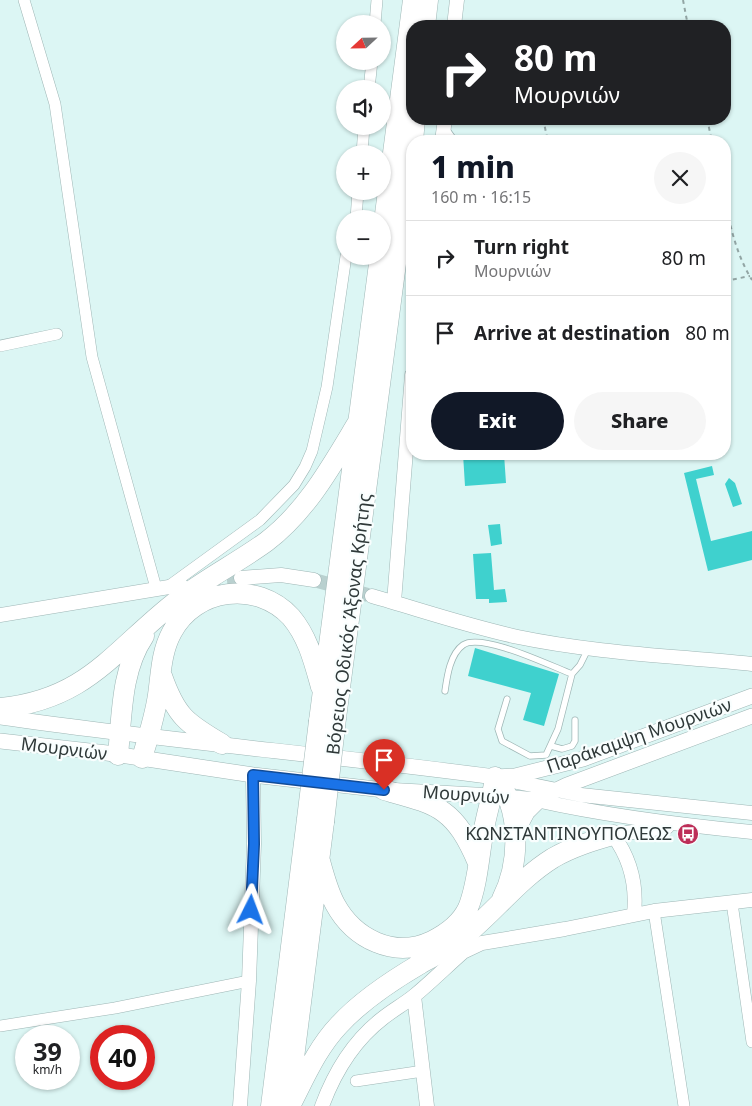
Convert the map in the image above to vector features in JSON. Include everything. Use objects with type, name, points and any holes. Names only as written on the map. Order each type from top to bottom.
[{"type":"highway","points":[[411,20],[414,0]]},
{"type":"highway","points":[[426,20],[428,0]]},
{"type":"highway","points":[[386,210],[406,59]]},
{"type":"highway","name":"Βόρειος Οδικός Άξονας Κρήτης","points":[[271,1106],[316,821],[328,719],[406,190]]},
{"type":"highway","name":"Βόρειος Οδικός Άξονας Κρήτης","points":[[328,719],[323,694],[379,265]]},
{"type":"highway","points":[[0,708],[33,703],[74,687],[117,656],[174,603],[266,541],[283,526],[315,491],[358,422]]},
{"type":"highway","points":[[142,758],[158,697],[164,652],[172,632],[188,610],[215,596],[234,592],[252,594],[280,608],[303,634],[323,694]]},
{"type":"highway","points":[[118,755],[128,674],[139,644],[154,622]]},
{"type":"highway","points":[[160,672],[174,708],[195,728],[222,744]]},
{"type":"highway","points":[[384,790],[433,804],[444,810],[463,832],[478,862]]},
{"type":"highway","points":[[320,861],[336,904],[349,924],[380,944],[403,949],[429,942],[453,927],[467,909],[484,826],[499,790],[513,807],[515,830],[511,876],[498,905]]},
{"type":"highway","points":[[515,830],[525,811],[544,796]]},
{"type":"highway","name":"Βόρειος Οδικός Άξονας Κρήτης","points":[[289,1106],[320,861],[316,821]]},
{"type":"highway","points":[[289,1106],[317,1055],[337,1026],[360,1004],[388,984],[455,944],[526,879],[552,859],[570,849],[613,835]]},
{"type":"main road","name":"Παράκαμψη Μουρνιών","points":[[499,790],[515,776],[583,759],[752,696]]},
{"type":"main road","name":"Παράκαμψη Μουρνιών","points":[[544,796],[752,716]]},
{"type":"main road","points":[[0,717],[148,738],[222,744],[499,790]]},
{"type":"main road","name":"Μουρνιών","points":[[0,741],[142,758],[253,775],[384,790],[499,790],[544,796]]},
{"type":"street","points":[[24,0],[55,104],[92,356],[169,587]]},
{"type":"street","points":[[376,15],[377,0]]},
{"type":"street","points":[[455,20],[457,0]]},
{"type":"street","points":[[0,615],[169,587],[260,520],[294,485],[312,451],[327,387],[345,265]]},
{"type":"street","points":[[0,346],[58,334]]},
{"type":"street","points":[[394,602],[406,451]]},
{"type":"street","points":[[241,578],[281,575],[314,580]]},
{"type":"street","points":[[372,596],[466,624],[518,637],[588,649],[752,664]]},
{"type":"street","points":[[240,1106],[249,981],[254,844],[253,775]]},
{"type":"street","name":"Μουρνιών","points":[[499,790],[544,796],[752,813]]},
{"type":"street","name":"Μουρνιών","points":[[544,796],[575,809],[752,832]]},
{"type":"street","points":[[634,914],[636,896],[634,880],[622,846],[613,835],[680,824]]},
{"type":"street","points":[[322,1106],[330,1084],[349,1051],[382,1018],[414,996],[463,952],[482,943],[565,930],[634,914],[752,900]]},
{"type":"street","points":[[732,903],[752,1042]]},
{"type":"street","points":[[654,911],[684,1106]]},
{"type":"street","points":[[0,1026],[115,1008],[249,981]]},
{"type":"street","points":[[414,996],[427,1106]]},
{"type":"street","points":[[356,1081],[423,1071]]},
{"type":"lane","points":[[445,691],[454,658],[461,646],[472,641],[515,652],[572,674]]},
{"type":"lane","points":[[507,699],[498,729],[502,741],[530,756],[546,755],[552,746],[558,729],[572,674],[580,665],[588,649]]},
{"type":"lane","points":[[552,746],[562,748],[572,746],[575,741],[575,720]]},
{"type":"path","points":[[683,0],[687,20]]},
{"type":"path","points":[[731,229],[752,280]]},
{"type":"path","points":[[731,280],[750,276]]},
{"type":"building","points":[[463,460],[504,460],[506,483],[465,486]]},
{"type":"building","points":[[712,466],[714,475],[696,479],[711,541],[752,531],[752,560],[708,571],[684,473]]},
{"type":"building","points":[[729,478],[735,483],[742,504],[733,507],[725,484]]},
{"type":"building","points":[[500,524],[502,544],[491,546],[488,525]]},
{"type":"building","points":[[491,553],[494,590],[505,589],[507,602],[489,603],[489,599],[476,599],[473,554]]},
{"type":"building","points":[[475,648],[559,674],[544,726],[523,720],[531,693],[468,676]]},
{"type":"tunnel","points":[[206,582],[241,578]]},
{"type":"tunnel","points":[[314,580],[372,596]]},
{"type":"place","name":"ΚΩΝΣΤΑΝΤΙΝΟΥΠΟΛΕΩΣ","points":[[688,834]]},
{"type":"route","points":[[251,910],[254,844],[253,775],[384,790]]}]
